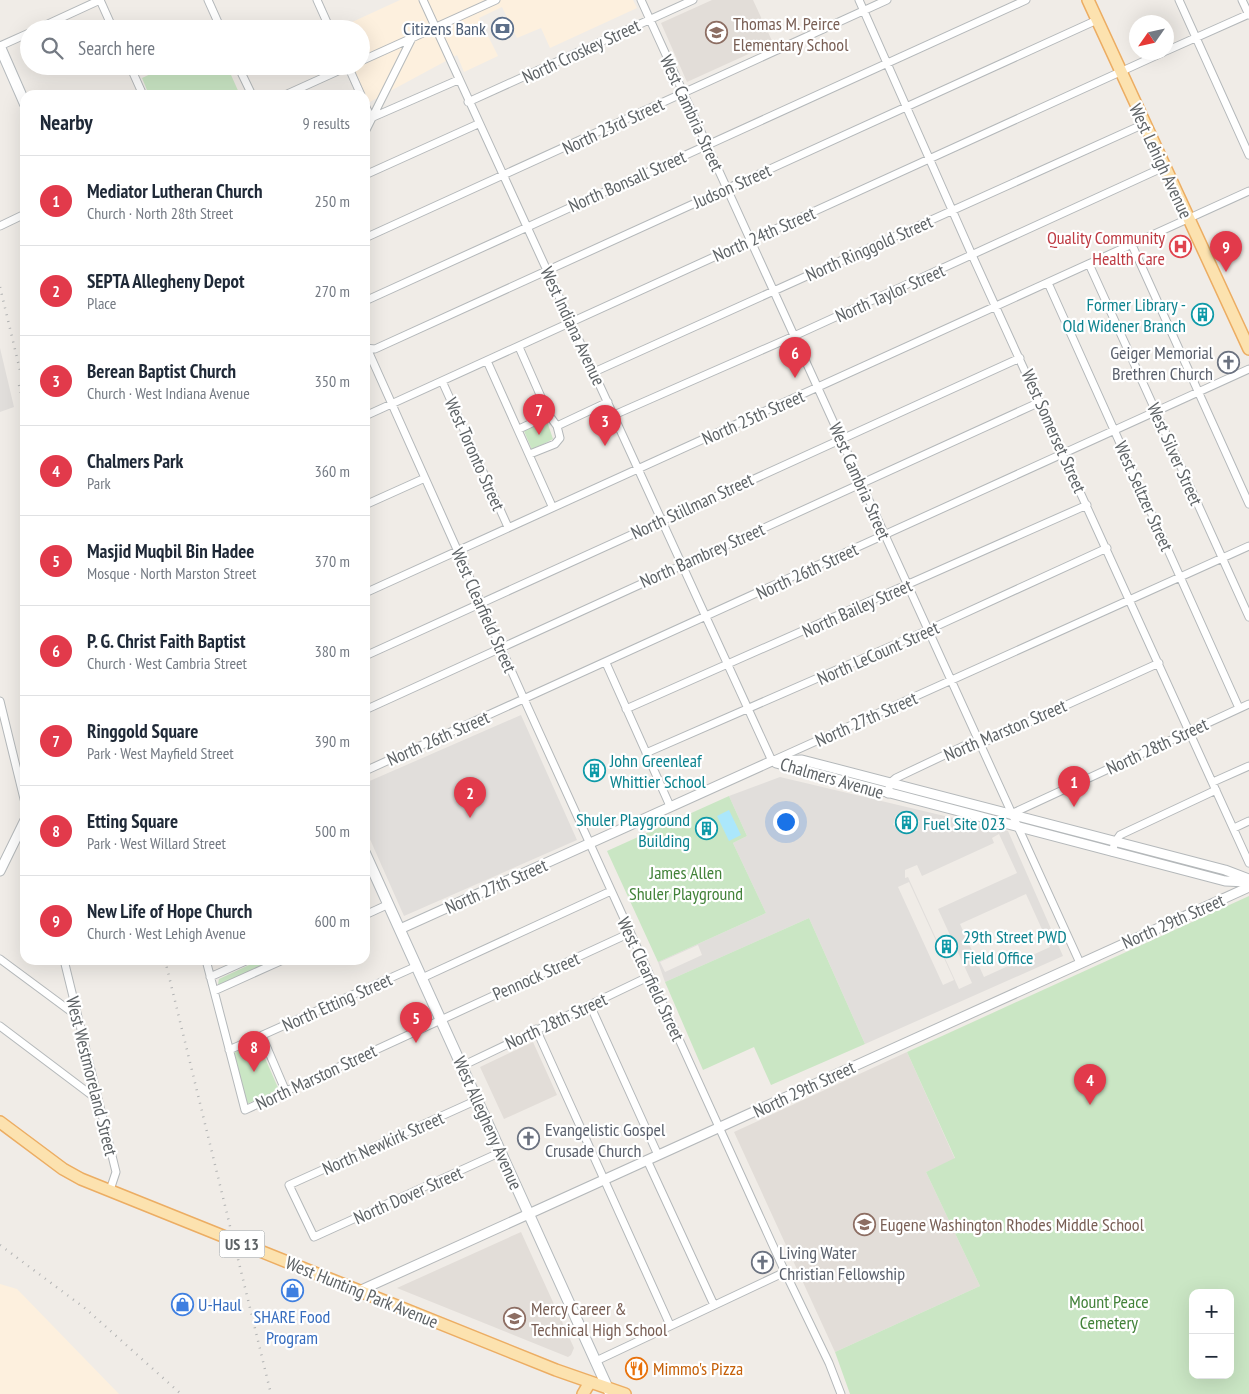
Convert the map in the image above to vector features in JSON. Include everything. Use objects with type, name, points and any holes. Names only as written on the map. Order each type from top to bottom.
[{"type":"main road","name":"West Lehigh Avenue","points":[[1088,0],[1249,349]]},
{"type":"main road","points":[[0,46],[20,92]]},
{"type":"main road","name":"West Allegheny Avenue","points":[[370,863],[609,1391]]},
{"type":"main road","name":"West Hunting Park Avenue","points":[[0,1122],[63,1169],[110,1190],[609,1391],[625,1394]]},
{"type":"main road","points":[[582,1394],[590,1382],[596,1361]]},
{"type":"street","points":[[57,20],[100,0],[109,20]]},
{"type":"street","points":[[208,0],[217,20]]},
{"type":"street","points":[[317,0],[326,20]]},
{"type":"street","name":"West Indiana Avenue","points":[[423,0],[478,124],[571,321],[772,761]]},
{"type":"street","points":[[370,57],[496,0]]},
{"type":"street","name":"West Cambria Street","points":[[641,0],[1080,963]]},
{"type":"street","name":"North Croskey Street","points":[[468,102],[693,0]]},
{"type":"street","name":"West Somerset Street","points":[[859,0],[931,158],[972,255],[1064,453],[1249,863]]},
{"type":"street","name":"North 23rd Street","points":[[370,236],[887,0]]},
{"type":"street","name":"North Bonsall Street","points":[[370,299],[1026,0]]},
{"type":"street","points":[[1179,0],[1249,155]]},
{"type":"street","points":[[1242,0],[1249,14]]},
{"type":"street","name":"North 24th Street","points":[[1174,48],[1249,14]]},
{"type":"street","name":"Judson Street","points":[[370,348],[375,349],[1097,20]]},
{"type":"street","points":[[0,46],[20,36]]},
{"type":"street","points":[[371,118],[412,38]]},
{"type":"street","name":"North 24th Street","points":[[370,414],[1147,60]]},
{"type":"street","points":[[134,75],[141,90]]},
{"type":"street","points":[[242,75],[250,90]]},
{"type":"street","points":[[296,90],[328,75]]},
{"type":"street","points":[[352,75],[359,90]]},
{"type":"street","points":[[371,118],[458,80]]},
{"type":"street","points":[[370,173],[478,124]]},
{"type":"street","name":"North Ringgold Street","points":[[594,372],[1144,124]]},
{"type":"street","name":"North Taylor Street","points":[[614,415],[794,336],[1164,167]]},
{"type":"street","name":"North 25th Street","points":[[370,591],[552,506],[818,388],[1249,191]]},
{"type":"street","points":[[0,226],[20,216]]},
{"type":"street","points":[[1132,245],[1249,504]]},
{"type":"street","name":"West Silver Street","points":[[1089,264],[1249,617]]},
{"type":"street","name":"West Seltzer Street","points":[[1048,283],[1239,708]]},
{"type":"street","points":[[519,347],[549,415],[557,426],[560,438],[554,444],[530,454]]},
{"type":"street","name":"West Clearfield Street","points":[[370,356],[500,647],[785,1272],[829,1363],[841,1394]]},
{"type":"street","name":"North Stillman Street","points":[[370,654],[1020,358]]},
{"type":"street","points":[[487,361],[552,506]]},
{"type":"street","name":"North 26th Street","points":[[370,769],[1249,369]]},
{"type":"street","name":"West Toronto Street","points":[[442,382],[508,527]]},
{"type":"street","points":[[557,426],[608,402]]},
{"type":"street","name":"North Bambrey Street","points":[[370,708],[1040,402]]},
{"type":"street","points":[[519,429],[549,415]]},
{"type":"street","points":[[370,503],[425,478]]},
{"type":"street","name":"North Bailey Street","points":[[626,709],[908,586],[1087,504]]},
{"type":"street","name":"North 27th Street","points":[[400,929],[1249,546]]},
{"type":"street","name":"North LeCount Street","points":[[646,753],[928,630],[1107,548]]},
{"type":"street","name":"North Marston Street","points":[[890,783],[896,778],[970,743],[987,741],[1159,662]]},
{"type":"street","points":[[606,663],[670,806]]},
{"type":"street","points":[[0,701],[20,783]]},
{"type":"street","name":"North 28th Street","points":[[1011,814],[1249,704]]},
{"type":"street","name":"Chalmers Avenue","points":[[772,761],[802,760],[1225,870],[1249,881]]},
{"type":"street","name":"Chalmers Avenue","points":[[772,761],[788,768],[1224,881],[1249,881]]},
{"type":"street","points":[[1213,782],[1249,766]]},
{"type":"street","points":[[888,794],[890,783]]},
{"type":"street","points":[[1112,852],[1115,842],[1120,836],[1216,790]]},
{"type":"street","points":[[1234,828],[1249,821]]},
{"type":"street","points":[[0,871],[20,830]]},
{"type":"street","name":"North 29th Street","points":[[359,1291],[1249,887]]},
{"type":"street","points":[[422,978],[611,891]]},
{"type":"street","points":[[370,913],[389,904]]},
{"type":"street","name":"Pennock Street","points":[[441,1019],[630,933]]},
{"type":"street","points":[[0,959],[78,1016]]},
{"type":"street","name":"West Westmoreland Street","points":[[65,965],[116,1172],[110,1190]]},
{"type":"street","points":[[207,965],[229,1050]]},
{"type":"street","points":[[210,977],[237,965]]},
{"type":"street","points":[[214,991],[272,965]]},
{"type":"street","name":"North Etting Street","points":[[229,1050],[417,966]]},
{"type":"street","name":"North 28th Street","points":[[462,1066],[650,976]]},
{"type":"street","points":[[590,1005],[658,1155]]},
{"type":"street","name":"North Marston Street","points":[[229,1050],[245,1110],[441,1019]]},
{"type":"street","points":[[0,1026],[98,1100]]},
{"type":"street","points":[[536,1029],[670,1325]]},
{"type":"street","points":[[262,1036],[286,1092]]},
{"type":"street","name":"North Newkirk Street","points":[[314,1237],[289,1185],[477,1100]]},
{"type":"street","name":"North Dover Street","points":[[314,1237],[501,1152]]},
{"type":"street","points":[[647,1160],[714,1305]]},
{"type":"street","points":[[596,1361],[785,1272]]},
{"type":"shaded area","points":[[400,0],[633,0],[637,8],[550,48],[541,28],[517,38],[502,7],[479,18],[498,56],[464,72],[457,55],[370,102],[370,90],[362,90],[355,75],[370,75],[370,20],[357,20]]},
{"type":"shaded area","name":"Thomas M. Peirce Elementary School","points":[[712,0],[753,0],[773,43],[687,82],[661,23]]},
{"type":"shaded area","points":[[0,348],[14,407],[0,412]]},
{"type":"shaded area","points":[[521,715],[577,840],[404,916],[370,839],[370,781]]},
{"type":"shaded area","points":[[780,777],[1008,831],[1063,956],[865,1044],[809,918],[665,982],[658,962],[766,913],[733,843],[747,836],[729,796]],"holes":[[[896,815],[920,821],[917,831],[893,825]],[[999,834],[1017,873],[938,909],[972,983],[959,989],[908,877],[905,878],[905,870],[917,865],[922,876],[994,843],[992,838]],[[909,882],[954,980],[943,985],[898,887]],[[1026,894],[1050,947],[984,977],[960,924]],[[698,945],[702,955],[665,972],[660,962]]]},
{"type":"shaded area","points":[[533,1042],[557,1095],[504,1119],[480,1067]]},
{"type":"shaded area","name":"Eugene Washington Rhodes Middle School","points":[[907,1052],[955,1159],[926,1172],[980,1286],[835,1352],[734,1132]]},
{"type":"shaded area","name":"Mercy Career & Technical High School","points":[[521,1232],[574,1348],[568,1357],[397,1288]]},
{"type":"shaded area","points":[[0,1284],[17,1289],[119,1394],[0,1394]]},
{"type":"green space","points":[[148,75],[231,75],[238,90],[147,90],[142,78]]},
{"type":"green space","points":[[547,421],[553,439],[532,450],[524,431]]},
{"type":"green space","name":"James Allen Shuler Playground","points":[[729,796],[747,836],[733,843],[766,913],[658,962],[607,851]]},
{"type":"green space","name":"Mount Peace Cemetery","points":[[1249,896],[1249,1394],[850,1394],[835,1352],[980,1286],[926,1172],[955,1158],[907,1052]]},
{"type":"green space","points":[[809,918],[865,1044],[771,1085],[754,1047],[703,1070],[665,982]]},
{"type":"green space","points":[[249,965],[266,965],[222,985],[218,984],[219,979]]},
{"type":"green space","points":[[258,1042],[279,1090],[247,1104],[233,1053]]},
{"type":"water","points":[[729,810],[741,835],[729,841],[717,816]]},
{"type":"railway","points":[[0,287],[20,370]]},
{"type":"railway","points":[[19,385],[20,389]]},
{"type":"railway","points":[[166,965],[271,1394]]},
{"type":"railway","points":[[0,1245],[86,1309],[181,1394]]},
{"type":"place","name":"Citizens Bank","points":[[502,28]]},
{"type":"place","name":"Thomas M. Peirce Elementary School","points":[[717,33]]},
{"type":"place","name":"Quality Community Health Care","points":[[1181,247]]},
{"type":"place","name":"New Life of Hope Church","points":[[1226,272]]},
{"type":"place","name":"Former Library - Old Widener Branch","points":[[1202,314]]},
{"type":"place","name":"Geiger Memorial Brethren Church","points":[[1229,362]]},
{"type":"place","name":"P. G. Christ Faith Baptist","points":[[795,378]]},
{"type":"place","name":"Ringgold Square","points":[[539,435]]},
{"type":"place","name":"Berean Baptist Church","points":[[605,446]]},
{"type":"place","name":"John Greenleaf Whittier School","points":[[594,770]]},
{"type":"place","name":"Mediator Lutheran Church","points":[[1074,807]]},
{"type":"place","name":"SEPTA Allegheny Depot","points":[[470,818]]},
{"type":"place","name":"Fuel Site 023","points":[[907,823]]},
{"type":"place","name":"Shuler Playground Building","points":[[706,829]]},
{"type":"place","name":"29th Street PWD Field Office","points":[[947,946]]},
{"type":"place","name":"Masjid Muqbil Bin Hadee","points":[[416,1043]]},
{"type":"place","name":"Etting Square","points":[[254,1072]]},
{"type":"place","name":"Chalmers Park","points":[[1090,1105]]},
{"type":"place","name":"Evangelistic Gospel Crusade Church","points":[[529,1139]]},
{"type":"place","name":"Eugene Washington Rhodes Middle School","points":[[864,1224]]},
{"type":"place","name":"Living Water Christian Fellowship","points":[[763,1262]]},
{"type":"place","name":"SHARE Food Program","points":[[292,1291]]},
{"type":"place","name":"U-Haul","points":[[182,1304]]},
{"type":"place","name":"Mercy Career & Technical High School","points":[[515,1318]]},
{"type":"place","name":"Mimmo's Pizza","points":[[637,1368]]}]
